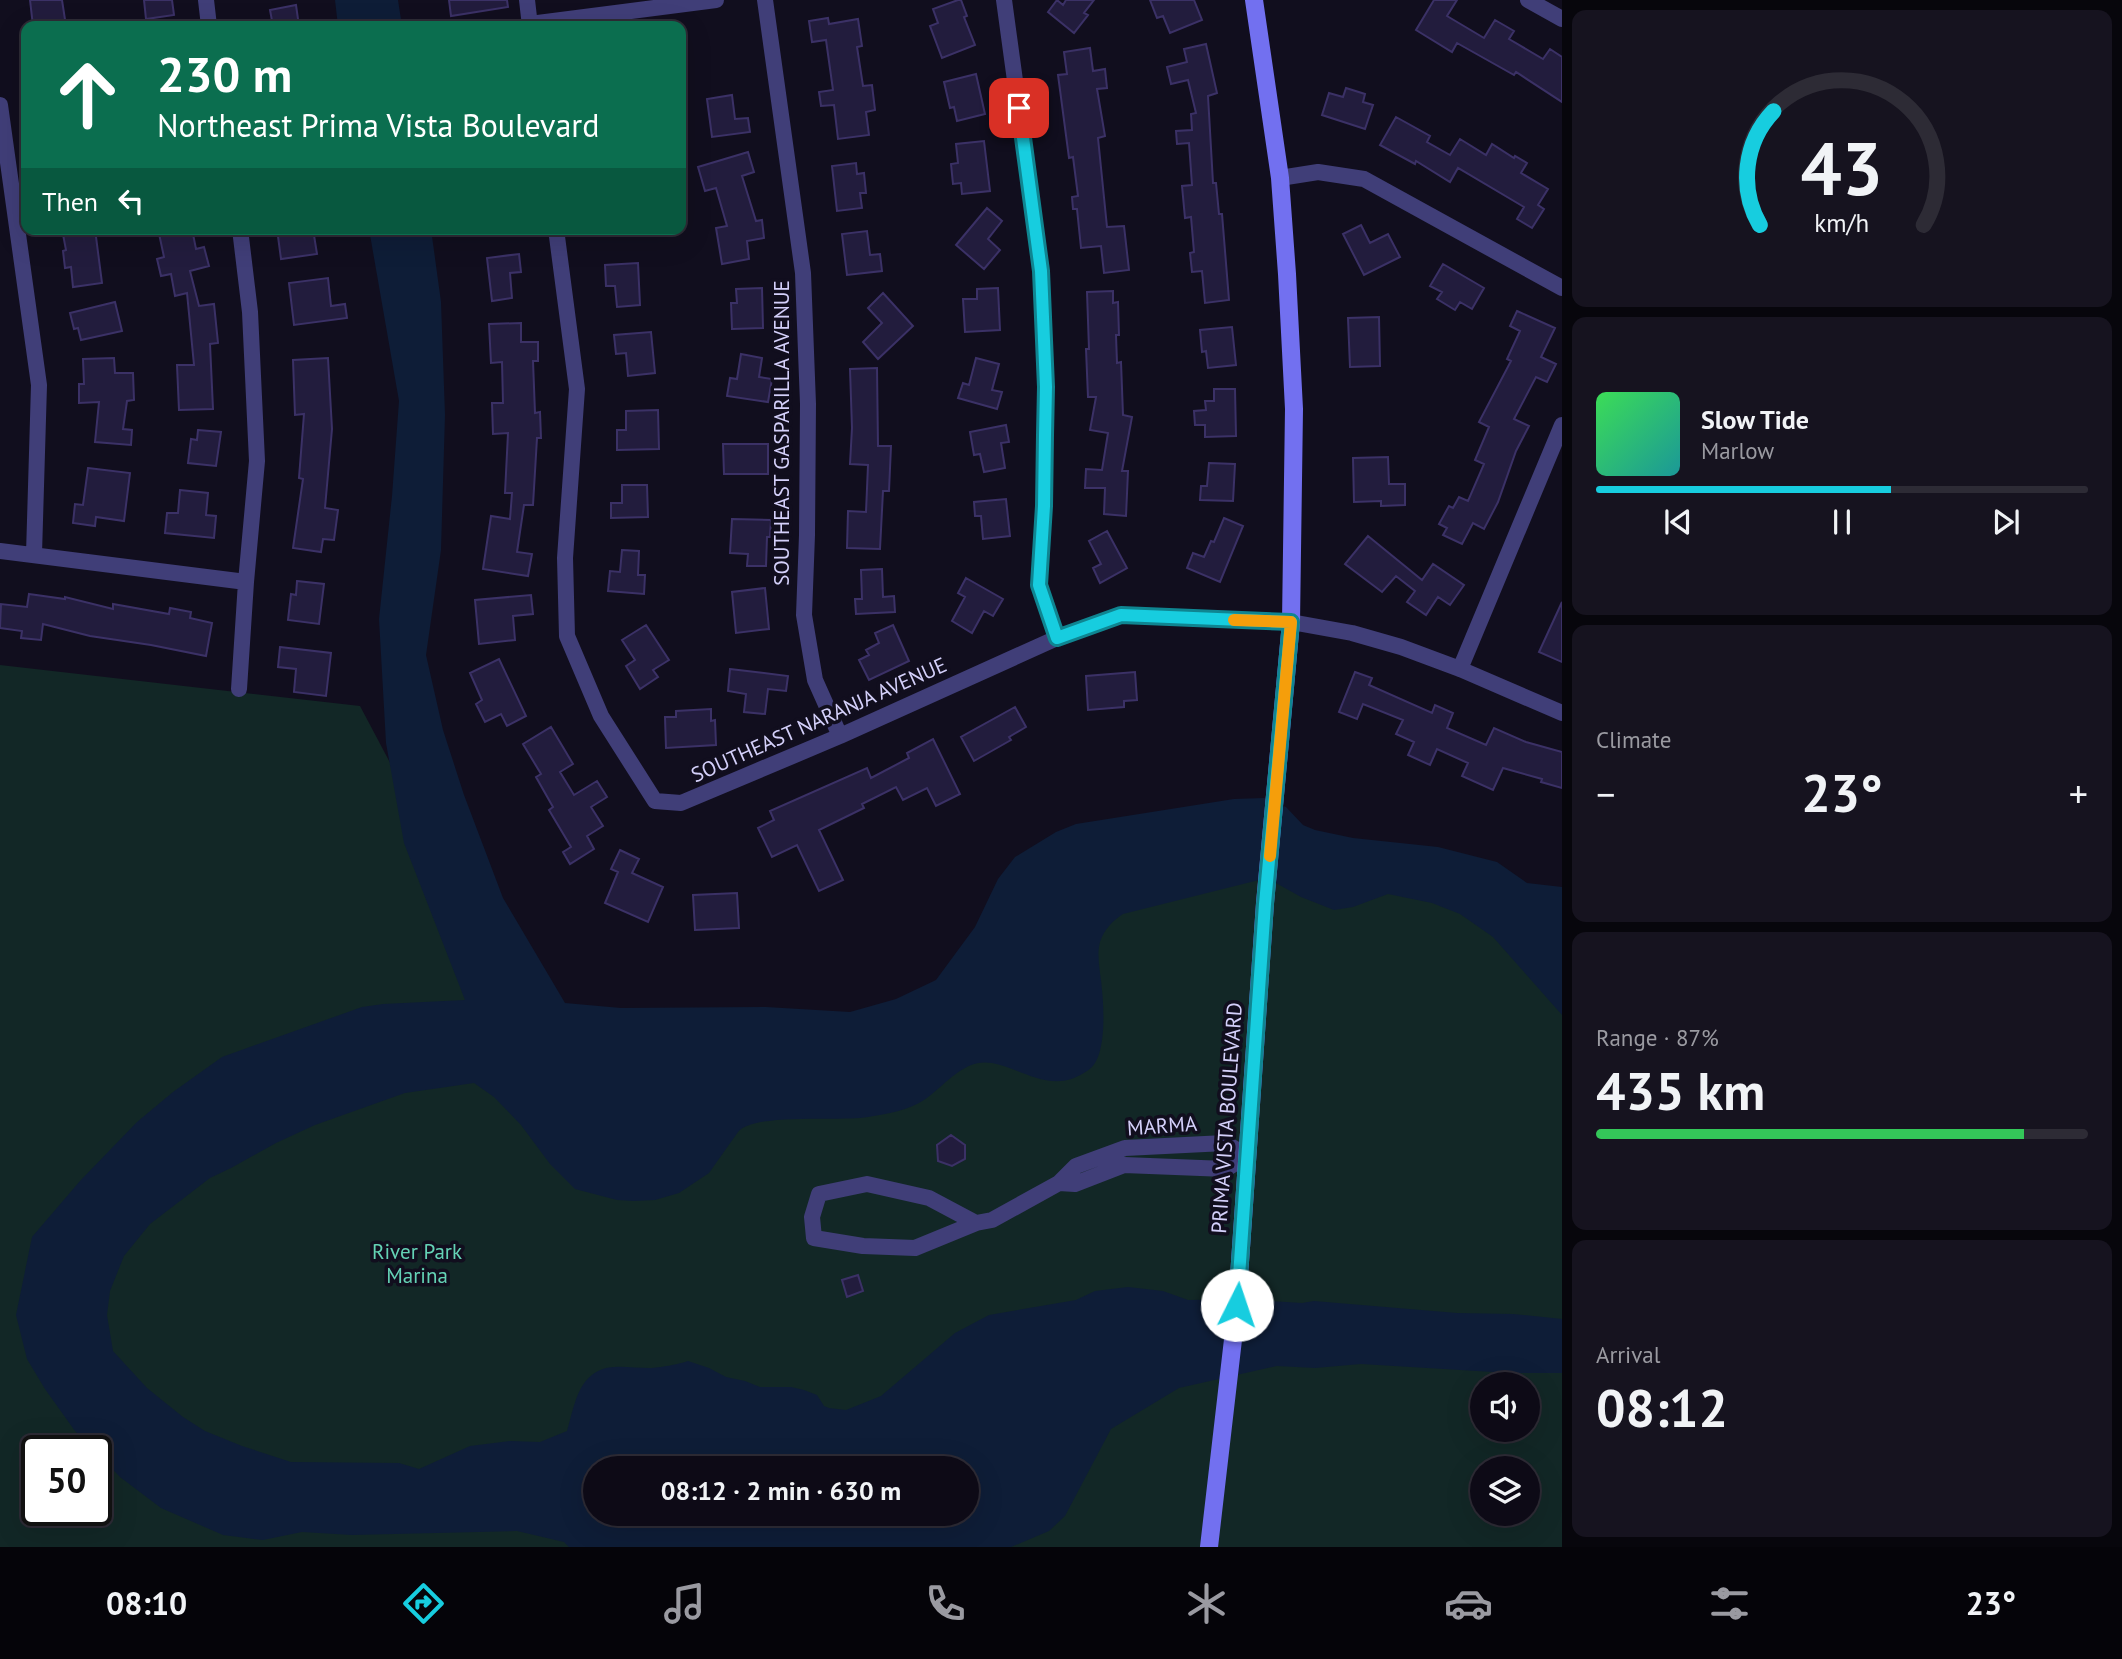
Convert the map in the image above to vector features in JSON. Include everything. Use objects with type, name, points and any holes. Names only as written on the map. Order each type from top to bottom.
[{"type":"main road","name":"PRIMA VISTA BOULEVARD","points":[[1209,1547],[1237,1305],[1265,904],[1291,622],[1294,409],[1287,274],[1280,178],[1254,0]]},
{"type":"street","points":[[206,0],[208,21]]},
{"type":"street","points":[[527,0],[530,21]]},
{"type":"street","points":[[560,21],[716,0]]},
{"type":"street","name":"SOUTHEAST GASPARILLA AVENUE","points":[[765,0],[803,273],[808,404],[804,615],[815,680],[840,736]]},
{"type":"street","points":[[1004,0],[1041,271],[1046,387],[1044,506],[1039,585],[1057,638]]},
{"type":"street","points":[[1528,0],[1562,19]]},
{"type":"street","points":[[0,105],[39,386],[34,554]]},
{"type":"street","points":[[1280,178],[1318,172],[1364,178],[1562,288]]},
{"type":"street","points":[[239,689],[257,461],[250,312],[241,235]]},
{"type":"street","name":"SOUTHEAST NARANJA AVENUE","points":[[557,235],[577,389],[565,558],[567,636],[601,716],[655,801],[681,803],[840,736],[1057,638],[1121,615],[1291,622],[1352,633],[1401,647],[1460,669],[1562,713]]},
{"type":"street","points":[[1460,669],[1562,425]]},
{"type":"street","points":[[0,551],[246,582]]},
{"type":"street","name":"MARMA","points":[[976,1223],[929,1198],[867,1184],[819,1194],[812,1217],[814,1238],[880,1247],[915,1248],[976,1223],[992,1220],[1059,1184],[1076,1166],[1125,1148],[1225,1143],[1247,1156],[1226,1169],[1124,1165],[1075,1184],[1059,1184]]},
{"type":"street","points":[[1169,1146],[1170,1167]]},
{"type":"green space","name":"River Park Marina","points":[[0,665],[360,706],[549,1071],[866,1067],[1216,837],[1465,894],[1562,949],[1562,1547],[0,1547]]},
{"type":"water","points":[[335,0],[398,0],[401,21],[337,21]]},
{"type":"water","points":[[370,235],[432,235],[441,302],[445,415],[441,550],[426,655],[443,730],[503,898],[565,1003],[621,1008],[766,1007],[850,1012],[896,999],[936,980],[975,927],[998,879],[1015,857],[1056,832],[1076,824],[1234,799],[1264,798],[1286,807],[1303,825],[1315,830],[1353,838],[1438,847],[1497,862],[1527,883],[1562,887],[1562,1015],[1493,937],[1460,914],[1432,903],[1388,894],[1353,907],[1334,910],[1263,879],[1123,914],[1112,923],[1099,948],[1103,998],[1100,1052],[1092,1067],[1081,1075],[1053,1081],[1032,1077],[992,1063],[982,1063],[963,1069],[924,1100],[898,1111],[855,1118],[779,1120],[747,1126],[738,1132],[709,1173],[679,1193],[655,1200],[617,1200],[575,1189],[550,1164],[521,1125],[494,1097],[474,1083],[405,1093],[315,1125],[210,1178],[150,1224],[124,1256],[110,1291],[107,1315],[113,1351],[147,1388],[183,1417],[205,1431],[291,1462],[399,1463],[419,1469],[470,1446],[510,1441],[540,1442],[567,1431],[581,1388],[588,1379],[603,1369],[654,1368],[688,1361],[726,1377],[760,1387],[791,1387],[804,1390],[817,1395],[824,1406],[846,1410],[881,1396],[955,1333],[989,1315],[1076,1300],[1095,1291],[1128,1287],[1163,1291],[1188,1300],[1314,1301],[1562,1319],[1562,1373],[1361,1364],[1315,1368],[1277,1366],[1179,1388],[1111,1429],[1065,1516],[1049,1531],[1011,1547],[569,1547],[564,1542],[517,1531],[352,1535],[302,1532],[263,1540],[223,1535],[161,1508],[112,1469],[112,1435],[79,1435],[75,1431],[27,1359],[16,1315],[32,1237],[80,1181],[137,1122],[222,1057],[362,1007],[465,1000],[404,843],[386,743],[379,619],[399,401]]},
{"type":"building","points":[[30,0],[62,0],[65,21],[32,21]]},
{"type":"building","points":[[144,0],[172,0],[174,15],[146,19]]},
{"type":"building","points":[[449,0],[507,0],[508,7],[451,16]]},
{"type":"building","points":[[961,0],[967,16],[964,17],[975,45],[942,58],[930,26],[938,23],[933,9]]},
{"type":"building","points":[[1057,0],[1063,5],[1066,0],[1094,0],[1084,13],[1088,15],[1074,33],[1048,12]]},
{"type":"building","points":[[1150,0],[1194,0],[1202,20],[1170,33],[1163,16],[1157,18]]},
{"type":"building","points":[[1434,0],[1457,0],[1447,16],[1484,38],[1495,20],[1514,31],[1509,39],[1543,59],[1550,49],[1562,57],[1562,102],[1516,72],[1514,75],[1457,43],[1452,52],[1416,30]]},
{"type":"building","points":[[296,5],[298,21],[272,21],[270,10]]},
{"type":"building","points":[[828,18],[829,24],[858,19],[862,46],[857,47],[863,86],[872,85],[875,110],[866,112],[869,135],[838,139],[834,105],[821,106],[819,92],[833,90],[826,40],[812,42],[809,21]]},
{"type":"building","points":[[1206,44],[1217,93],[1208,96],[1213,183],[1216,183],[1219,214],[1222,214],[1229,300],[1205,303],[1202,271],[1192,272],[1190,253],[1194,252],[1191,217],[1185,218],[1182,186],[1192,185],[1189,143],[1177,144],[1176,131],[1192,130],[1191,114],[1196,113],[1188,80],[1171,84],[1167,67],[1187,62],[1184,49]]},
{"type":"building","points":[[1090,48],[1093,71],[1105,69],[1107,88],[1097,89],[1105,136],[1098,138],[1107,227],[1124,226],[1129,270],[1104,273],[1101,246],[1081,248],[1077,209],[1073,209],[1072,197],[1078,196],[1073,157],[1069,158],[1058,75],[1067,74],[1064,52]]},
{"type":"building","points":[[976,74],[985,114],[957,121],[954,107],[950,108],[944,82]]},
{"type":"building","points":[[1346,88],[1365,94],[1363,102],[1373,105],[1365,129],[1322,115],[1329,93],[1343,97]]},
{"type":"building","points":[[732,95],[735,119],[748,118],[750,132],[712,137],[707,99]]},
{"type":"building","points":[[1396,117],[1430,136],[1427,142],[1450,155],[1460,139],[1486,155],[1492,144],[1527,163],[1521,173],[1548,189],[1538,205],[1544,209],[1532,228],[1517,219],[1524,207],[1458,168],[1450,182],[1416,161],[1415,164],[1380,145]]},
{"type":"building","points":[[984,141],[990,191],[962,194],[961,183],[953,184],[951,164],[958,163],[956,144]]},
{"type":"building","points":[[748,152],[754,172],[742,176],[756,221],[762,220],[764,238],[747,241],[749,259],[722,264],[716,228],[727,226],[716,188],[705,191],[698,167]]},
{"type":"building","points":[[856,163],[857,174],[864,173],[866,193],[860,193],[862,208],[837,211],[832,166]]},
{"type":"building","points":[[987,208],[1002,221],[988,239],[1000,250],[984,269],[956,245]]},
{"type":"building","points":[[1361,225],[1370,243],[1388,234],[1400,257],[1364,275],[1343,234]]},
{"type":"building","points":[[867,231],[870,255],[880,254],[882,271],[847,275],[842,234]]},
{"type":"building","points":[[63,235],[96,235],[102,283],[73,287],[71,267],[65,268],[63,251],[66,250]]},
{"type":"building","points":[[159,235],[193,235],[196,249],[204,247],[209,266],[190,271],[199,306],[214,304],[218,343],[210,344],[213,409],[179,410],[177,365],[194,365],[187,293],[175,296],[171,274],[161,276],[157,259],[164,257]]},
{"type":"building","points":[[278,235],[314,235],[317,254],[281,259]]},
{"type":"building","points":[[519,254],[521,272],[510,273],[512,298],[492,301],[487,258]]},
{"type":"building","points":[[638,263],[640,305],[617,307],[615,286],[606,286],[605,265]]},
{"type":"building","points":[[1443,264],[1484,288],[1472,309],[1460,302],[1455,310],[1437,299],[1442,292],[1430,286]]},
{"type":"building","points":[[328,278],[331,306],[345,304],[347,318],[294,325],[289,283]]},
{"type":"building","points":[[762,288],[763,328],[732,329],[731,303],[737,303],[736,289]]},
{"type":"building","points":[[998,288],[1000,330],[965,332],[963,299],[977,299],[977,289]]},
{"type":"building","points":[[1113,291],[1113,303],[1118,302],[1117,363],[1121,362],[1123,415],[1132,417],[1122,471],[1128,471],[1126,516],[1104,514],[1105,488],[1085,488],[1086,469],[1102,470],[1108,433],[1090,430],[1096,397],[1088,397],[1087,292]]},
{"type":"building","points":[[883,293],[913,326],[878,359],[863,342],[882,323],[868,308]]},
{"type":"building","points":[[115,302],[122,331],[81,340],[78,328],[74,329],[70,313]]},
{"type":"building","points":[[1517,311],[1555,328],[1541,357],[1556,364],[1547,382],[1536,377],[1514,419],[1529,426],[1484,529],[1473,523],[1462,544],[1443,535],[1447,528],[1439,524],[1449,506],[1453,508],[1459,497],[1468,501],[1484,464],[1475,460],[1489,427],[1479,422],[1511,361],[1507,359],[1520,331],[1510,326]]},
{"type":"building","points":[[1379,317],[1380,366],[1350,367],[1348,318]]},
{"type":"building","points":[[521,323],[521,342],[538,342],[538,361],[533,361],[535,413],[540,412],[541,438],[537,438],[533,505],[524,505],[517,552],[532,554],[528,576],[483,569],[491,516],[510,519],[512,493],[505,493],[508,433],[493,434],[492,403],[503,403],[502,362],[491,363],[489,324]]},
{"type":"building","points":[[1232,327],[1236,365],[1208,368],[1206,351],[1202,352],[1200,330]]},
{"type":"building","points":[[651,332],[655,373],[628,376],[626,353],[616,354],[614,335]]},
{"type":"building","points":[[741,354],[762,358],[759,377],[772,379],[768,402],[727,396],[730,378],[737,379]]},
{"type":"building","points":[[114,358],[115,373],[133,373],[134,400],[127,401],[123,429],[132,430],[131,445],[95,442],[99,402],[79,403],[79,384],[84,384],[83,359]]},
{"type":"building","points":[[328,358],[332,429],[325,508],[338,510],[334,540],[323,539],[321,552],[293,548],[303,479],[299,478],[304,414],[295,415],[293,360]]},
{"type":"building","points":[[976,358],[999,364],[992,390],[1002,392],[997,409],[958,398],[963,383],[969,385]]},
{"type":"building","points":[[877,368],[878,446],[891,446],[889,491],[883,491],[880,549],[847,548],[848,511],[866,512],[868,465],[850,464],[850,369]]},
{"type":"building","points":[[1214,389],[1235,389],[1236,436],[1205,437],[1205,425],[1195,425],[1194,411],[1206,410],[1205,401],[1214,401]]},
{"type":"building","points":[[658,410],[659,449],[617,450],[617,430],[626,430],[626,411]]},
{"type":"building","points":[[1006,425],[1009,442],[1001,443],[1005,468],[984,472],[980,454],[974,455],[970,432]]},
{"type":"building","points":[[198,430],[221,432],[216,466],[188,463],[191,439],[197,440]]},
{"type":"building","points":[[723,444],[768,444],[768,474],[724,474]]},
{"type":"building","points":[[1388,457],[1389,484],[1405,484],[1405,505],[1381,506],[1381,501],[1354,502],[1353,458]]},
{"type":"building","points":[[1209,463],[1235,464],[1233,501],[1200,500],[1201,486],[1207,486]]},
{"type":"building","points":[[88,468],[130,473],[124,521],[96,517],[95,526],[73,523],[75,504],[83,505]]},
{"type":"building","points":[[622,485],[647,485],[648,517],[611,518],[611,503],[622,503]]},
{"type":"building","points":[[180,490],[208,493],[206,515],[216,516],[214,538],[165,533],[167,513],[178,513]]},
{"type":"building","points":[[1006,499],[1010,536],[983,539],[981,516],[975,516],[974,502]]},
{"type":"building","points":[[1224,518],[1243,526],[1220,582],[1187,568],[1193,553],[1204,557]]},
{"type":"building","points":[[732,519],[771,520],[770,537],[767,537],[766,566],[747,566],[748,554],[730,553]]},
{"type":"building","points":[[1107,531],[1127,568],[1100,583],[1093,568],[1101,564],[1089,541]]},
{"type":"building","points":[[1368,536],[1422,580],[1433,564],[1464,585],[1450,605],[1438,597],[1426,615],[1407,602],[1415,591],[1396,576],[1382,592],[1345,564]]},
{"type":"building","points":[[622,550],[639,551],[638,575],[645,575],[644,594],[608,591],[610,571],[620,572]]},
{"type":"building","points":[[882,569],[883,597],[894,596],[895,612],[856,614],[855,599],[862,599],[861,570]]},
{"type":"building","points":[[966,578],[1003,599],[993,616],[984,611],[972,633],[952,621],[965,597],[958,593]]},
{"type":"building","points":[[297,581],[324,584],[319,624],[288,620],[291,594],[296,595]]},
{"type":"building","points":[[765,588],[769,629],[736,633],[732,592]]},
{"type":"building","points":[[29,594],[65,597],[113,609],[113,604],[169,614],[170,608],[191,612],[190,618],[212,623],[206,656],[90,636],[43,624],[41,640],[21,638],[22,631],[0,628],[1,604],[27,607]]},
{"type":"building","points":[[531,595],[533,614],[513,616],[515,640],[479,644],[475,600]]},
{"type":"building","points":[[1562,602],[1562,662],[1539,652]]},
{"type":"building","points":[[646,625],[669,660],[653,670],[658,677],[640,689],[626,666],[635,660],[622,640]]},
{"type":"building","points":[[893,625],[909,661],[869,680],[859,660],[869,655],[866,650],[879,643],[875,633]]},
{"type":"building","points":[[280,647],[331,653],[326,696],[294,692],[296,669],[278,667]]},
{"type":"building","points":[[499,659],[526,716],[507,726],[501,714],[485,722],[476,704],[482,700],[470,673]]},
{"type":"building","points":[[730,669],[788,676],[786,691],[768,689],[765,714],[744,712],[746,694],[728,691]]},
{"type":"building","points":[[1135,672],[1137,700],[1124,701],[1124,707],[1088,710],[1086,676]]},
{"type":"building","points":[[1355,672],[1372,678],[1369,685],[1432,713],[1435,705],[1453,713],[1447,728],[1486,745],[1494,728],[1526,742],[1562,752],[1562,788],[1541,782],[1542,779],[1503,768],[1493,790],[1462,776],[1468,763],[1437,749],[1430,765],[1408,755],[1414,742],[1396,734],[1403,720],[1363,704],[1357,719],[1339,712]]},
{"type":"building","points":[[1015,707],[1026,727],[1009,737],[1011,740],[974,761],[961,737]]},
{"type":"building","points":[[711,709],[711,721],[715,720],[716,745],[666,748],[665,717],[676,717],[676,711]]},
{"type":"building","points":[[551,727],[573,764],[560,772],[574,795],[597,781],[607,797],[591,807],[603,826],[587,836],[594,849],[570,864],[563,852],[571,847],[549,810],[553,807],[536,777],[541,774],[523,744]]},
{"type":"building","points":[[933,739],[960,794],[936,806],[927,788],[903,800],[896,787],[862,804],[864,808],[819,830],[843,880],[819,891],[797,845],[772,857],[758,828],[774,820],[770,811],[867,768],[871,778],[909,758],[907,753]]},
{"type":"building","points":[[620,850],[639,859],[632,873],[663,887],[648,922],[605,903],[618,872],[611,869]]},
{"type":"building","points":[[737,893],[739,928],[695,930],[693,895]]},
{"type":"building","points":[[951,1135],[965,1145],[965,1159],[952,1166],[938,1161],[937,1145]]},
{"type":"building","points":[[858,1275],[863,1291],[847,1297],[842,1280]]},
{"type":"slow traffic","points":[[1234,620],[1291,622],[1270,856]]},
{"type":"route","points":[[1019,108],[1041,271],[1046,387],[1044,506],[1039,585],[1057,638],[1121,615],[1291,622],[1265,904],[1237,1305]]}]
